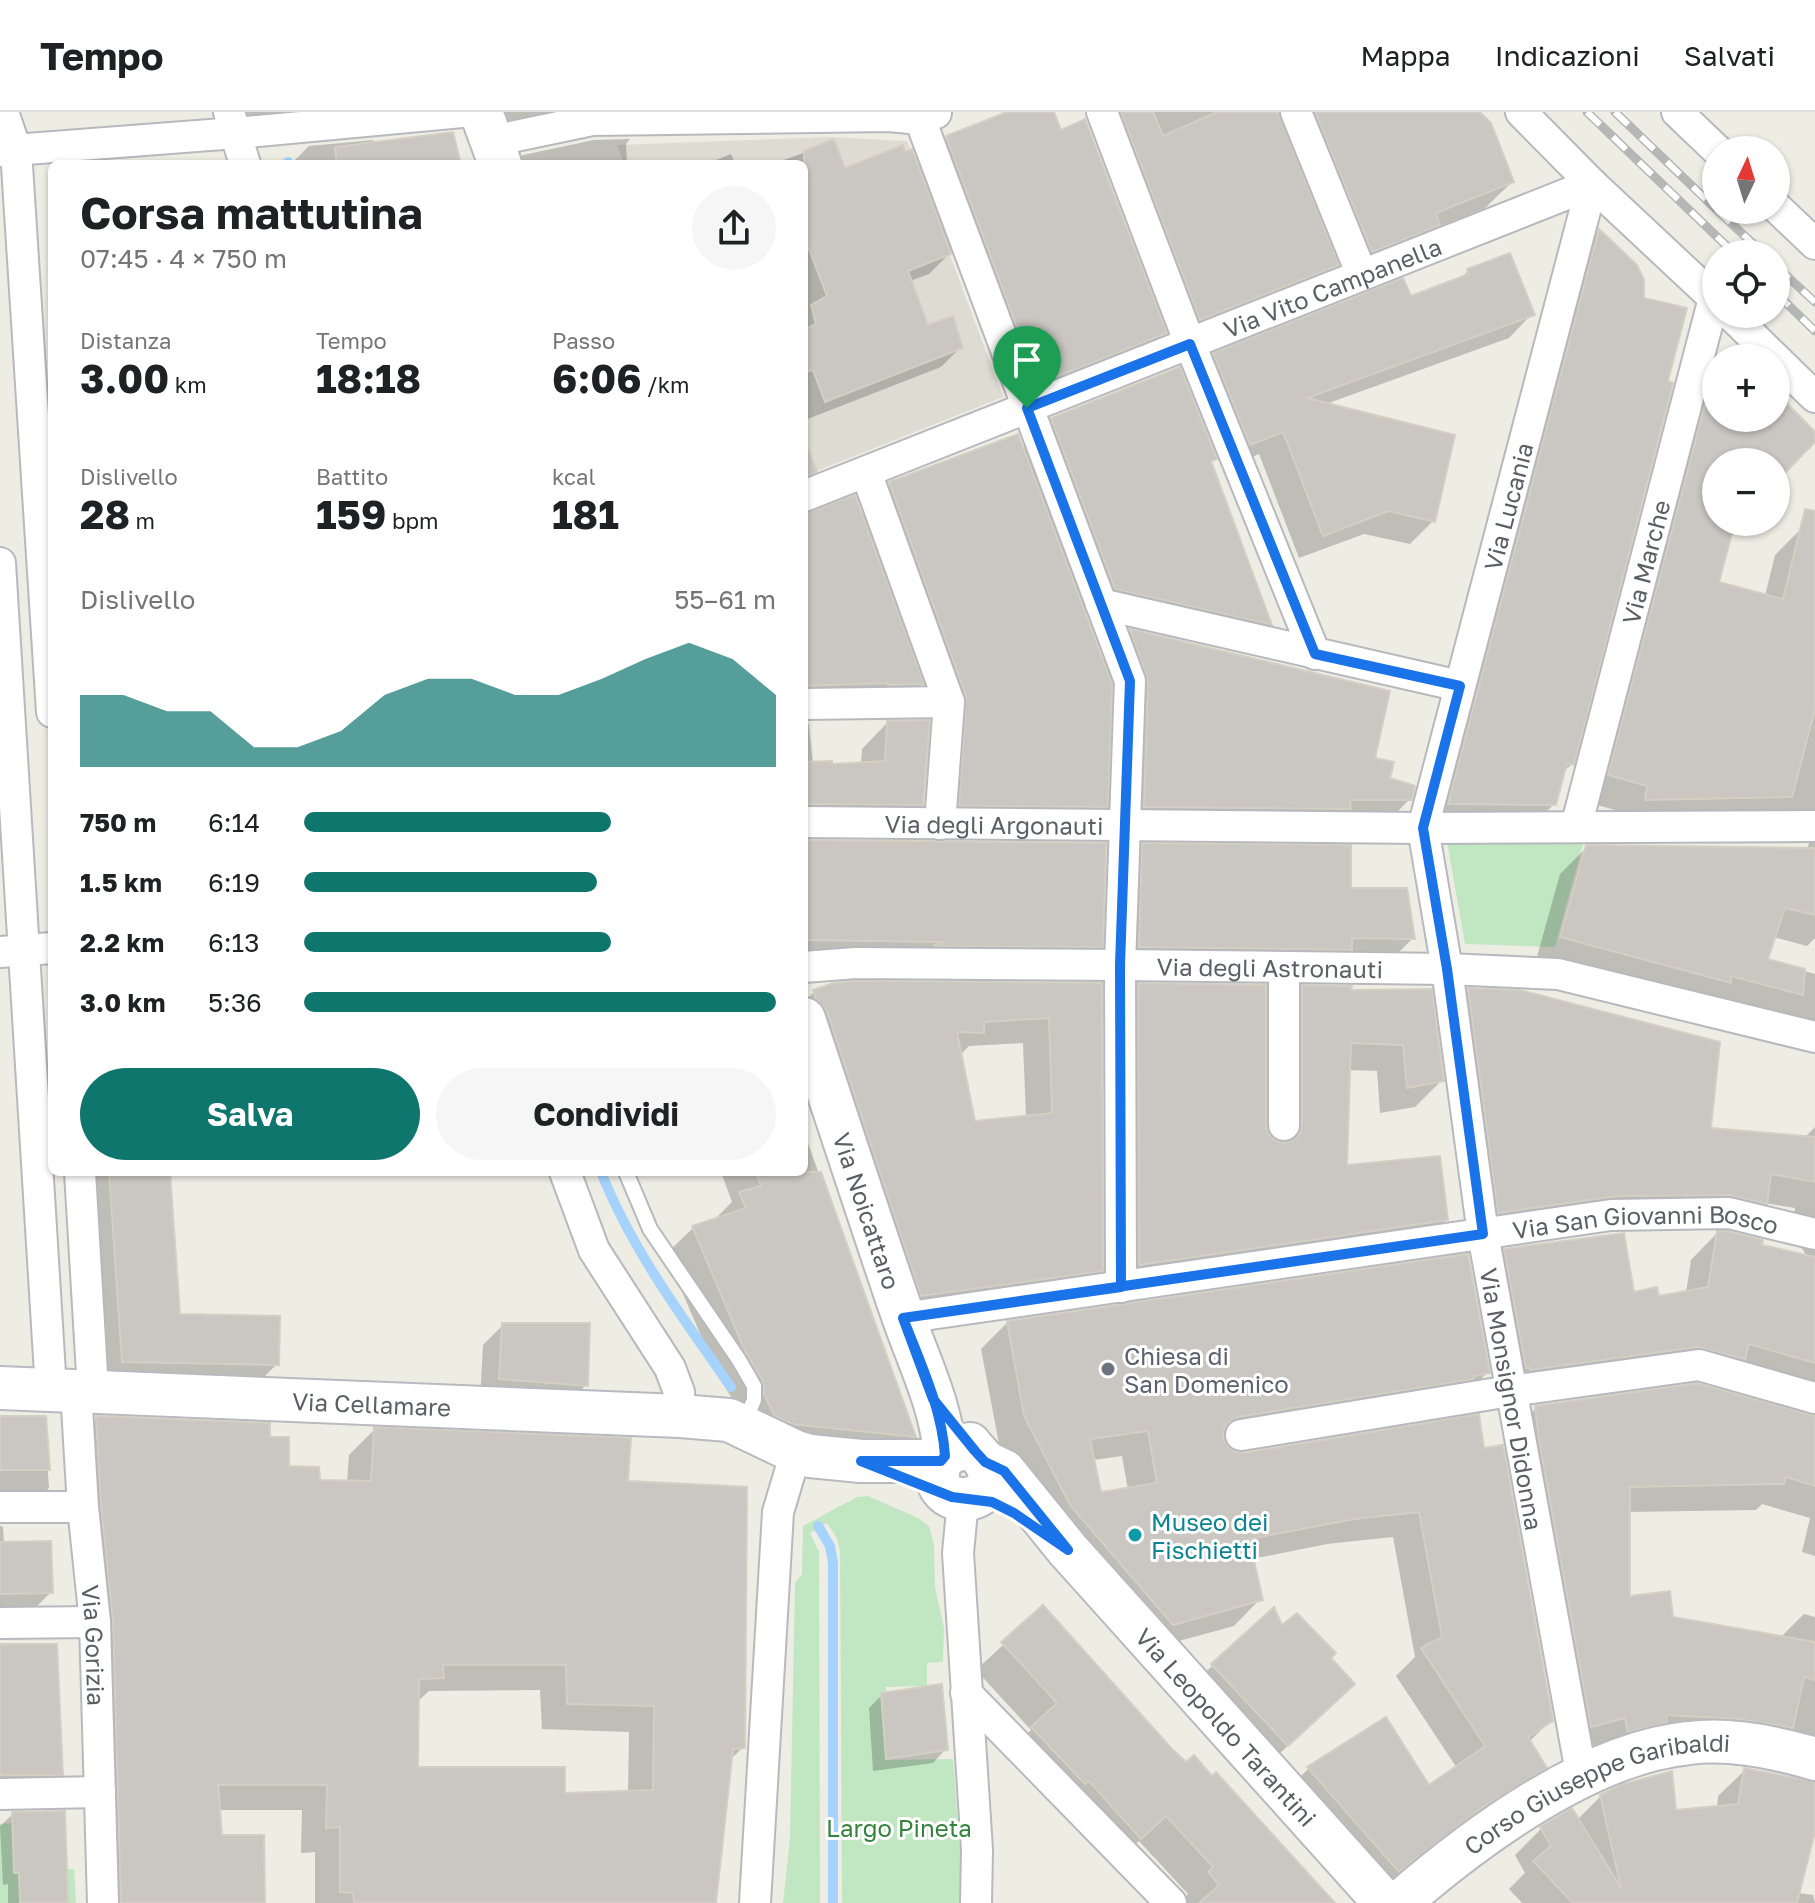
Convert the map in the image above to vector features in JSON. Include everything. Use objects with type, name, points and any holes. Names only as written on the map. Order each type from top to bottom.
[{"type":"street","points":[[3,112],[48,661]]},
{"type":"street","points":[[8,150],[232,123],[462,112]]},
{"type":"street","points":[[1102,112],[1190,344],[1315,654]]},
{"type":"street","points":[[1296,112],[1362,275]]},
{"type":"street","points":[[1521,112],[1702,287]]},
{"type":"street","points":[[1677,112],[1702,136]]},
{"type":"street","points":[[491,139],[592,120],[929,115],[1027,408],[1130,681],[1120,965],[1121,1287]]},
{"type":"street","points":[[232,123],[244,160]]},
{"type":"street","name":"Via Vito Campanella","points":[[808,494],[1592,184]]},
{"type":"street","name":"Via Lucania","points":[[1423,828],[1592,184]]},
{"type":"street","points":[[1790,220],[1815,244]]},
{"type":"street","name":"Via Marche","points":[[1576,827],[1713,328]]},
{"type":"street","points":[[1745,328],[1761,344]]},
{"type":"street","points":[[1790,372],[1815,397]]},
{"type":"street","points":[[866,472],[949,702],[940,824]]},
{"type":"street","points":[[0,563],[25,950],[48,1161]]},
{"type":"street","points":[[1101,604],[1460,686]]},
{"type":"street","points":[[808,704],[949,702]]},
{"type":"street","name":"Via degli Argonauti","points":[[808,822],[1423,828],[1815,826]]},
{"type":"street","name":"Via Monsignor Didonna","points":[[1423,828],[1447,969],[1483,1234],[1582,1778]]},
{"type":"street","name":"Via degli Astronauti","points":[[808,967],[856,963],[1120,965],[1447,969],[1558,974],[1815,1037]]},
{"type":"street","points":[[1284,967],[1284,1125]]},
{"type":"street","name":"Via Noicattaro","points":[[808,1031],[903,1318],[961,1474]]},
{"type":"street","points":[[50,1176],[73,1390]]},
{"type":"street","points":[[73,1390],[80,1176]]},
{"type":"street","points":[[566,1176],[594,1250],[670,1368],[679,1392],[680,1416]]},
{"type":"street","name":"Via San Giovanni Bosco","points":[[903,1318],[1611,1215],[1729,1213],[1815,1234]]},
{"type":"street","points":[[1241,1435],[1510,1391],[1699,1365],[1815,1398]]},
{"type":"street","name":"Via Cellamare","points":[[0,1388],[729,1420],[796,1452],[828,1459],[961,1474]]},
{"type":"street","name":"Via Gorizia","points":[[73,1390],[95,1622],[103,1903]]},
{"type":"street","points":[[755,1903],[778,1512],[796,1452]]},
{"type":"street","points":[[961,1474],[958,1553],[977,1850],[976,1903]]},
{"type":"street","name":"Via Leopoldo Tarantini","points":[[961,1474],[992,1502],[1014,1513],[1068,1550],[1385,1903]]},
{"type":"street","points":[[0,1507],[83,1507]]},
{"type":"street","points":[[0,1623],[95,1622]]},
{"type":"street","points":[[966,1693],[1171,1903]]},
{"type":"street","name":"Corso Giuseppe Garibaldi","points":[[1399,1903],[1526,1806],[1613,1762],[1689,1743],[1738,1743],[1815,1759]]},
{"type":"street","points":[[0,1794],[100,1792]]},
{"type":"lane","points":[[628,1176],[650,1229],[754,1386],[754,1400],[742,1425]]},
{"type":"shaded area","points":[[829,137],[907,141],[1003,397],[808,474],[808,160],[623,160],[617,145]]},
{"type":"green space","points":[[1584,840],[1555,947],[1465,944],[1447,842]]},
{"type":"green space","name":"Largo Pineta","points":[[868,1496],[929,1526],[934,1545],[935,1587],[944,1628],[943,1662],[927,1663],[927,1686],[886,1687],[888,1760],[953,1759],[964,1903],[842,1903],[840,1551],[837,1538],[827,1523],[810,1533],[819,1552],[820,1903],[783,1903],[790,1838],[795,1583],[802,1574],[803,1526],[857,1497]]},
{"type":"green space","points":[[14,1823],[17,1870],[74,1869],[76,1903],[0,1903],[0,1824]]},
{"type":"building","points":[[1007,112],[1054,112],[1061,130],[1085,119],[1167,333],[1038,384],[946,136]]},
{"type":"building","points":[[1121,112],[1153,112],[1163,136],[1217,112],[1278,112],[1339,265],[1200,320]]},
{"type":"building","points":[[1315,112],[1480,112],[1491,123],[1514,182],[1436,213],[1440,225],[1372,252]]},
{"type":"building","points":[[453,132],[460,160],[337,160],[335,147]]},
{"type":"building","points":[[834,139],[845,168],[903,145],[905,152],[912,149],[951,254],[908,271],[928,325],[953,316],[963,348],[825,402],[813,370],[808,372],[808,328],[816,324],[811,305],[827,296],[808,246],[808,160],[804,160],[804,151]]},
{"type":"building","points":[[1599,229],[1637,265],[1644,280],[1644,298],[1687,308],[1668,381],[1673,383],[1574,765],[1567,763],[1556,805],[1448,804]]},
{"type":"building","points":[[1510,253],[1535,315],[1307,398],[1455,435],[1435,522],[1389,511],[1323,536],[1283,432],[1250,445],[1213,353],[1403,278],[1411,296],[1469,274],[1467,269]]},
{"type":"building","points":[[1180,367],[1217,459],[1211,461],[1272,625],[1115,589],[1051,418]]},
{"type":"building","points":[[1790,406],[1815,432],[1815,442],[1790,468],[1790,448],[1702,448],[1702,536],[1731,536],[1719,582],[1783,599],[1805,509],[1815,511],[1815,709],[1792,797],[1645,800],[1647,786],[1608,775],[1702,416],[1702,432],[1790,432]]},
{"type":"building","points":[[1018,434],[1112,684],[1108,807],[959,806],[966,696],[889,482]]},
{"type":"building","points":[[808,449],[817,472],[808,475]]},
{"type":"building","points":[[855,495],[924,684],[808,686],[808,513]]},
{"type":"building","points":[[1130,629],[1390,691],[1375,758],[1394,762],[1390,778],[1415,786],[1412,800],[1350,800],[1351,809],[1144,807],[1148,681]]},
{"type":"building","points":[[930,720],[923,805],[808,804],[808,762],[832,761],[832,764],[885,761],[887,721]]},
{"type":"building","points":[[808,840],[1106,843],[1103,947],[933,946],[944,942],[808,940]]},
{"type":"building","points":[[1142,843],[1351,845],[1351,888],[1407,888],[1415,939],[1352,938],[1352,950],[1139,947]]},
{"type":"building","points":[[1586,845],[1815,848],[1815,915],[1785,908],[1768,959],[1805,969],[1803,995],[1731,976],[1731,983],[1560,937]]},
{"type":"building","points":[[834,983],[1102,983],[1103,1271],[921,1296],[827,1011],[816,999],[813,990]],"holes":[[[1049,1018],[1052,1113],[975,1121],[957,1032],[984,1033],[984,1022]]]},
{"type":"building","points":[[1138,983],[1266,985],[1266,1125],[1269,1135],[1283,1143],[1294,1140],[1302,1125],[1302,985],[1352,986],[1351,990],[1432,989],[1444,1081],[1407,1088],[1403,1045],[1351,1043],[1347,1165],[1440,1156],[1448,1220],[1139,1265]]},
{"type":"building","points":[[1468,988],[1520,990],[1720,1042],[1711,1128],[1815,1137],[1815,1182],[1771,1174],[1767,1204],[1729,1195],[1618,1196],[1498,1213]]},
{"type":"building","points":[[808,1172],[821,1172],[916,1437],[792,1424],[774,1415],[764,1394],[763,1381],[745,1351],[692,1226],[746,1208],[739,1192],[761,1186],[757,1176],[808,1176]]},
{"type":"building","points":[[109,1176],[170,1176],[180,1314],[280,1316],[279,1365],[122,1362]]},
{"type":"building","points":[[1717,1231],[1763,1240],[1762,1245],[1815,1257],[1815,1363],[1749,1344],[1745,1359],[1697,1347],[1530,1370],[1526,1368],[1504,1249],[1624,1233],[1634,1292],[1657,1287],[1659,1296],[1708,1287]]},
{"type":"building","points":[[1468,1254],[1490,1373],[1474,1376],[1474,1379],[1238,1417],[1224,1429],[1223,1439],[1235,1452],[1244,1453],[1479,1414],[1484,1448],[1503,1445],[1553,1721],[1528,1737],[1547,1768],[1483,1807],[1399,1872],[1307,1767],[1386,1717],[1429,1785],[1485,1746],[1421,1648],[1442,1637],[1419,1512],[1355,1519],[1249,1539],[1263,1600],[1173,1625],[1070,1505],[1024,1416],[1007,1321]],"holes":[[[1148,1431],[1157,1483],[1101,1492],[1090,1439]]]},
{"type":"building","points":[[502,1323],[590,1323],[588,1386],[499,1379]]},
{"type":"building","points":[[1698,1383],[1815,1416],[1815,1486],[1786,1477],[1784,1484],[1630,1487],[1630,1596],[1670,1591],[1673,1617],[1815,1642],[1815,1680],[1804,1677],[1793,1728],[1739,1719],[1666,1715],[1667,1723],[1628,1732],[1625,1718],[1591,1727],[1535,1406]]},
{"type":"building","points":[[0,1416],[46,1416],[50,1470],[0,1470]]},
{"type":"building","points":[[96,1416],[270,1423],[270,1437],[289,1437],[289,1466],[319,1467],[320,1480],[371,1481],[374,1427],[631,1438],[628,1481],[747,1487],[745,1748],[733,1749],[716,1903],[354,1903],[353,1893],[340,1892],[340,1827],[326,1828],[327,1785],[218,1785],[222,1835],[264,1835],[265,1903],[121,1903],[113,1621],[101,1506]],"holes":[[[443,1665],[566,1665],[567,1704],[654,1706],[653,1790],[565,1793],[565,1767],[418,1767],[419,1679],[444,1678]]]},
{"type":"building","points":[[51,1541],[53,1593],[0,1594],[0,1542]]},
{"type":"building","points":[[1043,1605],[1172,1749],[1186,1762],[1194,1755],[1212,1776],[1216,1772],[1335,1903],[1199,1903],[1219,1885],[1208,1872],[1213,1867],[1166,1816],[1141,1839],[1089,1781],[1085,1784],[1031,1727],[1057,1703],[1001,1642]]},
{"type":"building","points":[[1274,1607],[1282,1625],[1297,1613],[1336,1653],[1331,1658],[1355,1684],[1288,1746],[1211,1664]]},
{"type":"building","points":[[0,1644],[57,1644],[63,1775],[0,1775]]},
{"type":"building","points":[[942,1684],[948,1750],[886,1759],[881,1693]]},
{"type":"building","points":[[1744,1768],[1815,1782],[1815,1832],[1797,1903],[1573,1903],[1533,1861],[1551,1846],[1540,1827],[1572,1808],[1621,1888],[1600,1795],[1620,1785],[1672,1771],[1676,1810],[1738,1804]]},
{"type":"building","points":[[65,1811],[68,1903],[20,1903],[19,1873],[14,1873],[12,1812]]},
{"type":"waterway","points":[[603,1176],[643,1256],[731,1387]]},
{"type":"waterway","points":[[818,1526],[830,1546],[833,1563],[833,1903]]},
{"type":"railway","points":[[1587,112],[1720,240]]},
{"type":"railway","points":[[1615,112],[1702,196]]},
{"type":"railway","points":[[1732,224],[1749,240]]},
{"type":"railway","points":[[1790,279],[1815,302]]},
{"type":"railway","points":[[1790,307],[1815,331]]},
{"type":"place","name":"Chiesa di San Domenico","points":[[1108,1369]]},
{"type":"place","name":"Museo dei Fischietti","points":[[1135,1535]]},
{"type":"route","points":[[1027,408],[1130,681],[1120,965],[1121,1287],[903,1318],[933,1399],[945,1456],[941,1461],[927,1462],[861,1461],[952,1497],[992,1502],[1038,1528],[1068,1550],[1004,1471],[985,1462],[933,1399],[903,1318],[1012,1302],[1121,1287],[1483,1234],[1447,969],[1423,828],[1460,686],[1315,654],[1190,344],[1027,408]]}]
